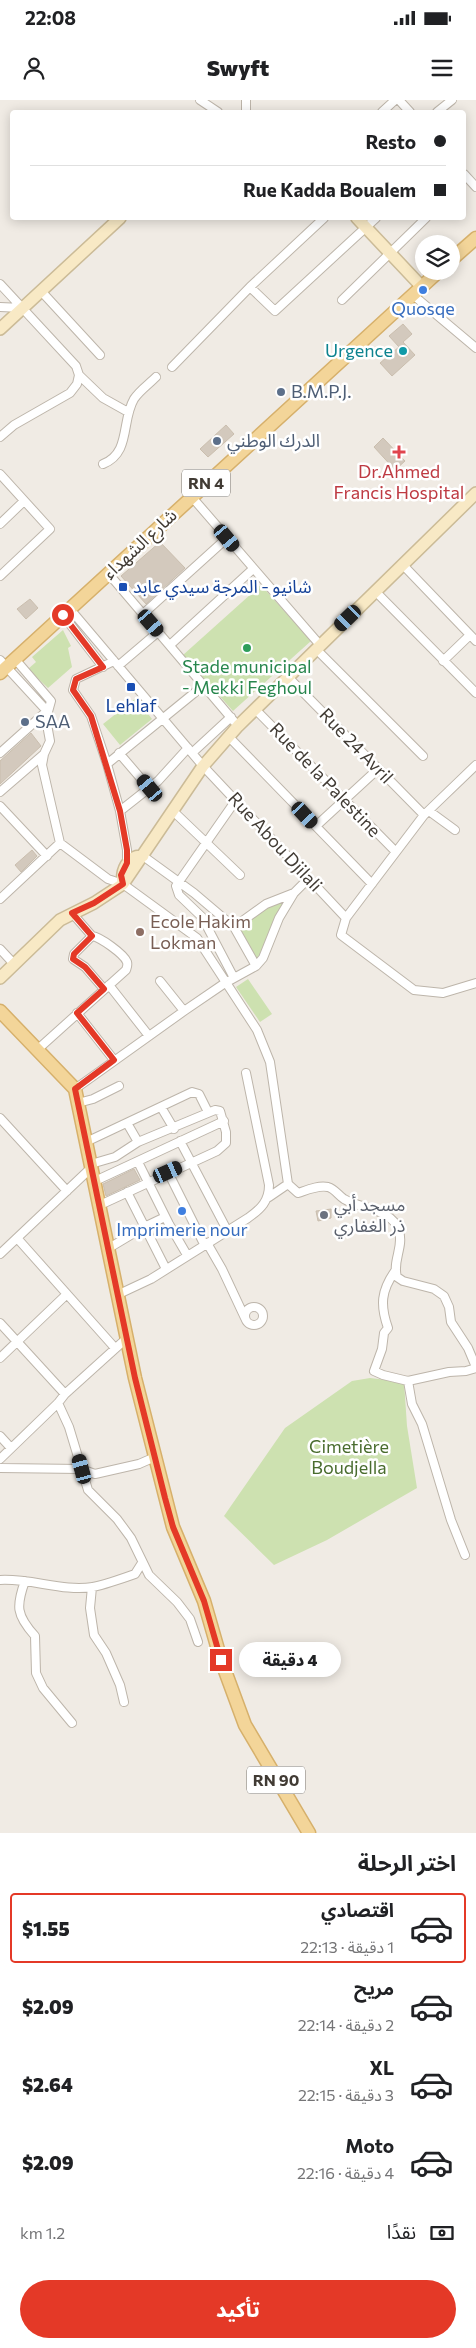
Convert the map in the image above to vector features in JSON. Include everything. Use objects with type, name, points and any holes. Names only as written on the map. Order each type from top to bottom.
[{"type":"main road","points":[[460,252],[476,238]]},
{"type":"main road","name":"RN 4","points":[[421,288],[429,280]]},
{"type":"main road","name":"شارع الشهداء","points":[[5,665],[66,612],[421,288]]},
{"type":"main road","points":[[0,1011],[75,1089]]},
{"type":"main road","name":"RN 90","points":[[75,1089],[127,1338],[173,1527],[204,1601],[221,1660],[245,1725],[309,1833]]},
{"type":"street","points":[[200,100],[215,110]]},
{"type":"street","points":[[384,110],[397,100],[408,110]]},
{"type":"street","points":[[440,110],[452,100]]},
{"type":"street","points":[[466,179],[476,187]]},
{"type":"street","points":[[0,329],[118,220]]},
{"type":"street","points":[[172,367],[250,287],[322,220]]},
{"type":"street","points":[[342,300],[424,220]]},
{"type":"street","points":[[250,287],[275,311],[370,221],[421,288],[476,348]]},
{"type":"street","points":[[0,284],[76,366],[79,375],[102,398],[128,412]]},
{"type":"street","points":[[40,291],[100,355]]},
{"type":"street","points":[[0,307],[22,308]]},
{"type":"street","points":[[0,437],[14,425],[70,393],[77,384],[79,375]]},
{"type":"street","points":[[103,464],[112,460],[122,446],[128,412],[134,398],[156,377]]},
{"type":"street","points":[[0,474],[50,529],[0,576]]},
{"type":"street","points":[[120,811],[150,788],[190,751],[255,709],[476,493]]},
{"type":"street","points":[[191,496],[318,647],[423,756]]},
{"type":"street","points":[[0,524],[24,501]]},
{"type":"street","points":[[143,614],[227,538]]},
{"type":"street","points":[[402,564],[473,638],[444,661]]},
{"type":"street","points":[[170,645],[253,568]]},
{"type":"street","points":[[108,573],[235,721]]},
{"type":"street","points":[[375,591],[476,694]]},
{"type":"street","points":[[66,612],[103,667]]},
{"type":"street","name":"Rue Abou Djilali","points":[[66,612],[116,663],[190,751],[346,918]]},
{"type":"street","points":[[127,863],[127,850],[120,811],[107,764],[91,716],[73,690],[76,679],[116,663],[158,632]]},
{"type":"street","points":[[5,665],[47,712]]},
{"type":"street","points":[[5,665],[51,701],[47,712],[50,741],[44,754],[42,765],[60,843],[108,880],[123,884],[198,938],[225,983],[257,1030],[270,1062],[288,1184],[298,1193],[320,1187],[330,1188],[344,1199],[362,1204],[386,1216],[395,1224],[399,1231],[400,1239],[395,1271],[386,1284],[382,1312],[388,1328],[384,1333],[382,1349],[374,1371],[408,1381],[476,1368],[468,1348],[451,1322],[449,1307],[444,1296],[434,1289],[403,1281],[397,1277],[395,1271]]},
{"type":"street","name":"Rue 24 Avril","points":[[288,677],[378,769],[426,813],[455,830]]},
{"type":"street","points":[[107,764],[204,685]]},
{"type":"street","name":"Rue de la Palestine","points":[[255,709],[396,852]]},
{"type":"street","points":[[0,753],[47,712]]},
{"type":"street","points":[[0,978],[60,920],[94,903],[123,884],[204,766],[229,737],[235,721]]},
{"type":"street","points":[[229,737],[372,884]]},
{"type":"street","points":[[119,753],[150,788]]},
{"type":"street","points":[[0,792],[44,754]]},
{"type":"street","points":[[476,765],[426,813],[346,918],[341,935],[407,987],[414,990],[443,993],[476,983]]},
{"type":"street","points":[[316,826],[378,769]]},
{"type":"street","points":[[234,978],[202,918],[178,895],[176,886],[236,800]]},
{"type":"street","points":[[0,806],[47,856]]},
{"type":"street","points":[[173,811],[240,875]]},
{"type":"street","points":[[0,900],[60,843]]},
{"type":"street","points":[[123,884],[121,875],[127,863],[132,858],[143,856],[234,927],[256,966]]},
{"type":"street","points":[[75,1089],[184,1010],[225,983],[256,966],[263,958],[279,918],[294,893],[308,879]]},
{"type":"street","points":[[234,927],[266,904],[294,893]]},
{"type":"street","points":[[202,918],[214,910]]},
{"type":"street","points":[[37,1050],[126,970],[127,962],[99,937],[92,936],[72,913]]},
{"type":"street","points":[[198,938],[208,931]]},
{"type":"street","points":[[92,936],[74,954],[73,959],[107,987],[149,1036]]},
{"type":"street","points":[[0,949],[14,964]]},
{"type":"street","points":[[160,981],[184,1010]]},
{"type":"street","points":[[77,1013],[114,1060]]},
{"type":"street","points":[[246,1073],[269,1185],[269,1197]]},
{"type":"street","points":[[78,1103],[93,1099],[119,1086]]},
{"type":"street","points":[[86,1142],[195,1092],[199,1094],[208,1112]]},
{"type":"street","points":[[162,1107],[174,1128]]},
{"type":"street","points":[[0,1254],[92,1166],[114,1157],[138,1142],[208,1112],[219,1110],[224,1121],[226,1143],[217,1151],[148,1181],[100,1205]]},
{"type":"street","points":[[0,1118],[67,1190]]},
{"type":"street","points":[[95,1181],[224,1121]]},
{"type":"street","points":[[127,1123],[138,1142]]},
{"type":"street","points":[[180,1141],[227,1230]]},
{"type":"street","points":[[138,1162],[165,1217],[187,1255]]},
{"type":"street","points":[[168,1172],[222,1269],[245,1318]]},
{"type":"street","points":[[119,1294],[152,1279],[260,1210],[269,1197],[288,1184]]},
{"type":"street","points":[[127,1192],[166,1269]]},
{"type":"street","points":[[109,1248],[165,1217]]},
{"type":"street","points":[[17,1238],[115,1348]]},
{"type":"street","points":[[0,1358],[67,1294]]},
{"type":"street","points":[[0,1323],[65,1394]]},
{"type":"street","points":[[0,1459],[65,1394],[127,1338]]},
{"type":"street","points":[[408,1381],[412,1404],[422,1424],[451,1520],[465,1555]]},
{"type":"street","points":[[58,1403],[69,1427],[88,1490],[117,1519],[131,1538],[149,1575],[177,1602],[190,1619],[198,1642]]},
{"type":"street","points":[[0,1436],[11,1448]]},
{"type":"street","points":[[0,1468],[82,1469],[95,1474],[139,1464],[155,1457]]},
{"type":"street","points":[[0,1580],[92,1587],[135,1574],[142,1563]]},
{"type":"street","points":[[25,1581],[18,1603],[23,1623],[35,1636],[36,1673],[43,1688],[72,1723]]},
{"type":"street","points":[[92,1587],[90,1608],[94,1635],[106,1653],[120,1685],[124,1702]]},
{"type":"green space","name":"Stade municipal - Mekki Feghoul","points":[[261,585],[311,641],[233,711],[183,655]]},
{"type":"green space","points":[[63,630],[71,646],[68,648],[72,667],[48,688],[28,669],[36,662],[32,657]]},
{"type":"green space","points":[[136,698],[152,719],[120,745],[103,724]]},
{"type":"green space","points":[[283,899],[284,906],[257,961],[236,927],[268,906]]},
{"type":"green space","points":[[248,979],[272,1014],[260,1022],[236,987]]},
{"type":"green space","name":"Cimetière Boudjella","points":[[370,1378],[404,1382],[407,1426],[417,1488],[327,1540],[274,1565],[224,1516],[285,1428],[352,1381]]},
{"type":"building","name":"Urgence","points":[[403,324],[412,334],[403,342],[415,355],[392,376],[380,363],[399,347],[389,336]]},
{"type":"building","name":"الدرك الوطني","points":[[226,425],[234,434],[208,457],[200,449]]},
{"type":"building","points":[[383,438],[405,461],[395,470],[374,447]]},
{"type":"building","points":[[160,542],[185,568],[146,604],[121,576]]},
{"type":"building","points":[[30,599],[38,608],[26,619],[17,609]]},
{"type":"building","points":[[31,733],[41,746],[0,784],[0,761]]},
{"type":"building","points":[[32,850],[37,856],[21,872],[15,865]]},
{"type":"building","points":[[134,1169],[140,1180],[106,1196],[103,1184]]},
{"type":"building","name":"مسجد أبي ذر الغفاري","points":[[331,1209],[331,1218],[318,1221],[316,1211]]},
{"type":"place","name":"Quosqe","points":[[423,290]]},
{"type":"place","name":"Urgence","points":[[403,351]]},
{"type":"place","name":"B.M.P.J.","points":[[281,392]]},
{"type":"place","name":"الدرك الوطني","points":[[217,441]]},
{"type":"place","name":"Dr.Ahmed Francis Hospital","points":[[399,452]]},
{"type":"place","name":"شانيو - المرجة سيدي عابد","points":[[123,587]]},
{"type":"place","name":"Stade municipal - Mekki Feghoul","points":[[247,648]]},
{"type":"place","name":"Lehlaf","points":[[131,687]]},
{"type":"place","name":"SAA","points":[[25,722]]},
{"type":"place","name":"Ecole Hakim Lokman","points":[[140,932]]},
{"type":"place","name":"Imprimerie nour","points":[[182,1211]]},
{"type":"place","name":"مسجد أبي ذر الغفاري","points":[[324,1215]]},
{"type":"route","points":[[63,615],[103,667],[76,679],[73,690],[91,716],[120,811],[127,850],[127,863],[121,875],[123,884],[94,903],[72,913],[92,936],[74,954],[73,959],[85,967],[104,989],[77,1013],[114,1060],[75,1089],[135,1378],[165,1498],[173,1527],[204,1601],[221,1660]]}]
